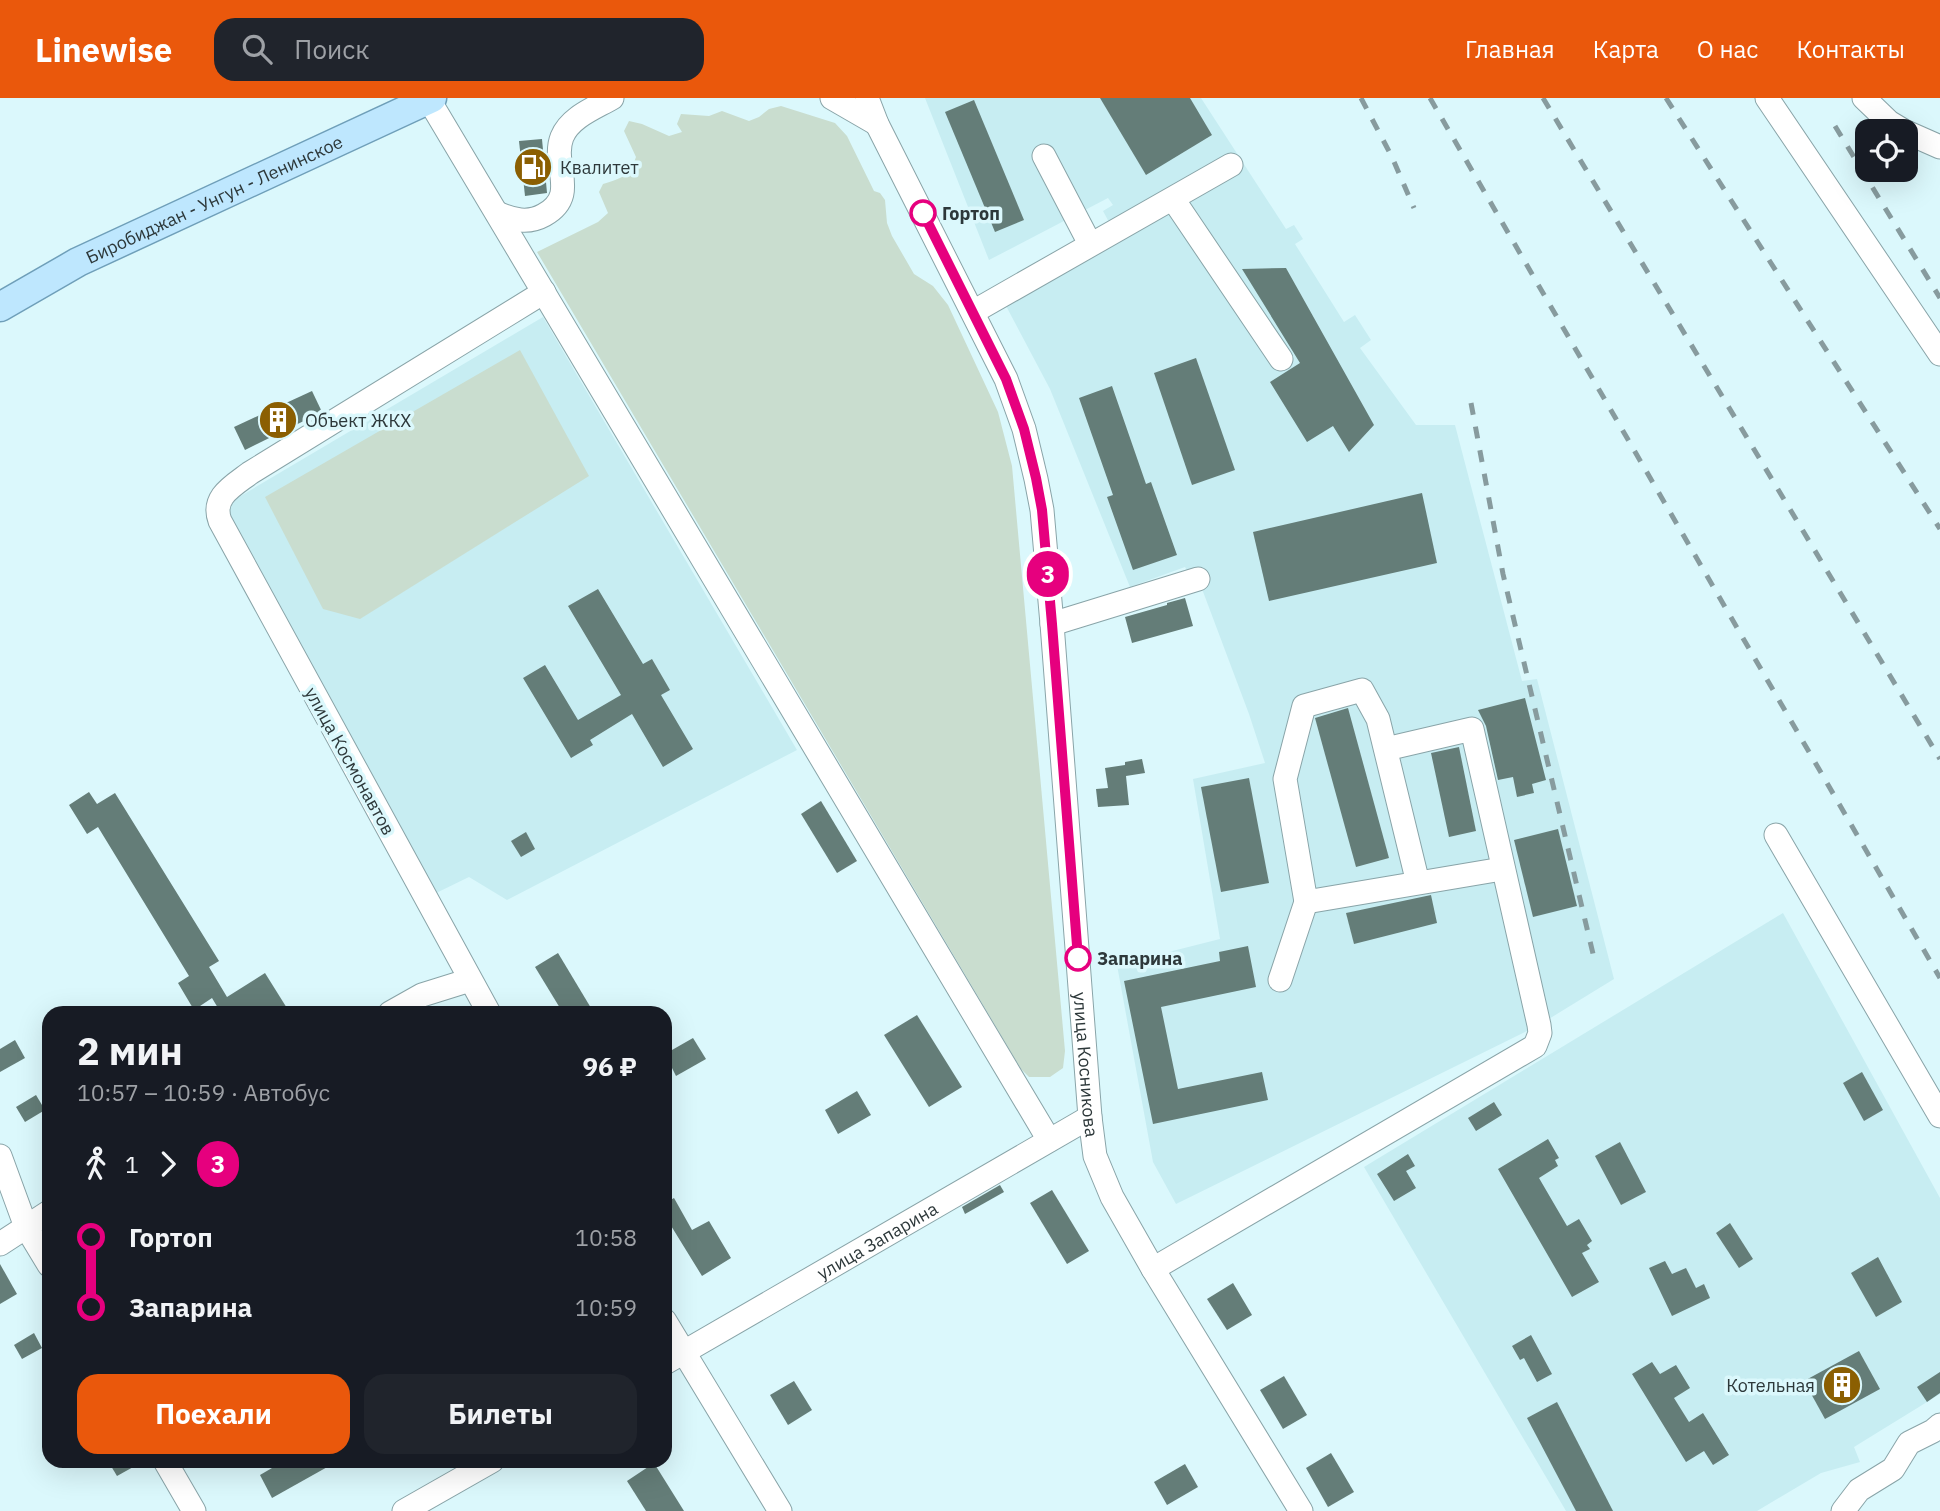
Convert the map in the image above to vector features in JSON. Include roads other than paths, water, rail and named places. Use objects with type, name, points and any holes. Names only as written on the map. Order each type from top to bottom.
[{"type":"main road","name":"Биробиджан - Унгун - Ленинское","points":[[0,307],[78,262],[431,99]]},
{"type":"street","points":[[497,213],[522,221],[538,218],[551,211],[563,192],[560,145],[565,130],[576,119],[612,98]]},
{"type":"street","points":[[832,98],[877,124],[879,98]]},
{"type":"street","name":"улица Косникова","points":[[867,98],[877,124],[1006,379],[1024,429],[1042,510],[1095,1156],[1102,1176],[1153,1269],[1298,1510]]},
{"type":"street","points":[[1767,98],[1940,354]]},
{"type":"street","points":[[1864,98],[1886,119]]},
{"type":"street","points":[[431,99],[1049,1140]]},
{"type":"street","points":[[1918,138],[1940,147]]},
{"type":"street","points":[[1044,156],[1090,244]]},
{"type":"street","points":[[973,312],[1231,165]]},
{"type":"street","points":[[1173,199],[1281,359]]},
{"type":"street","name":"улица Космонавтов","points":[[485,1006],[226,533],[216,507],[219,499],[250,472],[544,292]]},
{"type":"street","points":[[1052,624],[1198,579]]},
{"type":"street","points":[[1280,980],[1306,902],[1284,779],[1304,706],[1363,690],[1378,719],[1418,883]]},
{"type":"street","points":[[1153,1269],[1535,1046],[1540,1033],[1539,1025],[1472,729],[1386,748]]},
{"type":"street","points":[[1776,835],[1940,1116]]},
{"type":"street","points":[[1306,902],[1502,869]]},
{"type":"street","points":[[402,1006],[422,995],[470,980]]},
{"type":"street","name":"улица Запарина","points":[[674,1358],[1090,1117]]},
{"type":"street","points":[[0,1156],[26,1227],[42,1253]]},
{"type":"street","points":[[0,1244],[42,1217]]},
{"type":"street","points":[[674,1358],[780,1511]]},
{"type":"street","points":[[1843,1511],[1859,1490],[1892,1469],[1909,1443],[1940,1425]]},
{"type":"street","points":[[169,1468],[194,1511]]},
{"type":"street","points":[[404,1511],[480,1468]]},
{"type":"railway","points":[[1361,98],[1392,157],[1414,208]]},
{"type":"railway","points":[[1430,98],[1940,978]]},
{"type":"railway","points":[[1543,98],[1940,759]]},
{"type":"railway","points":[[1666,98],[1940,529]]},
{"type":"railway","points":[[1835,126],[1940,298]]},
{"type":"railway","points":[[1471,403],[1503,574],[1594,958]]},
{"type":"place","name":"Квалитет","points":[[533,167]]},
{"type":"place","name":"Гортоп","points":[[923,213]]},
{"type":"place","name":"Объект ЖКХ","points":[[278,420]]},
{"type":"place","name":"Запарина","points":[[1078,958]]},
{"type":"place","name":"Котельная","points":[[1842,1385]]}]
